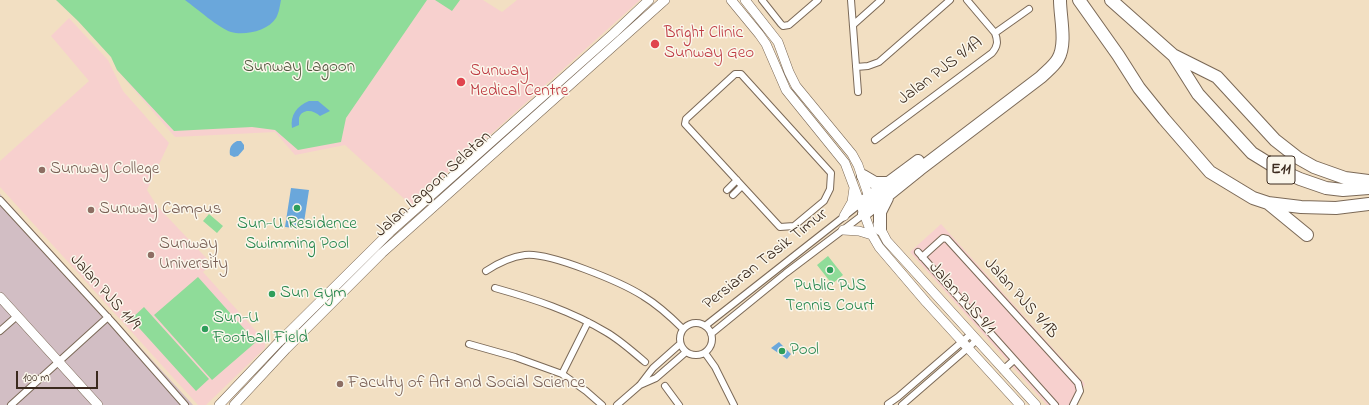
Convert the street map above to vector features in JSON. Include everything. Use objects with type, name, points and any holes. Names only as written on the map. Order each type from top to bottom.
[{"type":"highway","points":[[1053,0],[1057,15]]},
{"type":"highway","points":[[866,206],[1049,59],[1056,43],[1057,15],[1060,0]]},
{"type":"highway","name":"E11","points":[[1078,0],[1118,55],[1139,88],[1210,172],[1253,198],[1268,203],[1301,207],[1336,208],[1369,204]]},
{"type":"highway","name":"E11","points":[[1111,0],[1173,55],[1217,77],[1275,140],[1298,158],[1314,167],[1345,178],[1369,181]]},
{"type":"highway","name":"E11","points":[[1173,55],[1198,94],[1252,153],[1278,169],[1300,179],[1326,188],[1343,190],[1369,188]]},
{"type":"highway","points":[[858,180],[875,183],[888,189]]},
{"type":"highway","points":[[876,232],[880,212],[888,189]]},
{"type":"highway","points":[[1268,203],[1307,235]]},
{"type":"main road","name":"Jalan Lagoon Selatan","points":[[234,405],[282,345],[390,232],[614,33],[649,0]]},
{"type":"main road","name":"Jalan Lagoon Selatan","points":[[219,405],[388,248],[665,0]]},
{"type":"main road","points":[[731,0],[766,44],[786,90],[841,156],[858,180]]},
{"type":"main road","points":[[745,0],[778,42],[796,86],[852,154],[858,180],[852,202],[844,216]]},
{"type":"main road","name":"Jalan PJS 9/1","points":[[858,180],[876,232],[879,247],[1020,405]]},
{"type":"main road","points":[[843,230],[876,232]]},
{"type":"main road","name":"Jalan PJS 9/1","points":[[876,232],[887,241],[1036,405]]},
{"type":"main road","points":[[0,297],[98,405]]},
{"type":"street","points":[[762,0],[781,24],[786,26],[818,0]]},
{"type":"street","points":[[851,0],[858,92]]},
{"type":"street","points":[[853,25],[881,0]]},
{"type":"street","points":[[856,66],[873,65],[879,62],[950,0]]},
{"type":"street","name":"Jalan PJS 9/1A","points":[[874,140],[992,53],[997,44],[995,33],[967,0]]},
{"type":"street","points":[[995,33],[1029,8]]},
{"type":"street","points":[[735,74],[741,74],[831,173],[830,189],[824,201],[794,226],[780,227],[737,180],[685,124],[686,119],[735,74]]},
{"type":"street","points":[[727,190],[737,180]]},
{"type":"street","points":[[733,195],[742,186]]},
{"type":"street","name":"Jalan PJS 11/9","points":[[0,200],[108,317],[185,405]]},
{"type":"street","name":"Persiaran Tasik Timur","points":[[705,326],[844,216],[866,206]]},
{"type":"street","name":"Persiaran Tasik Timur","points":[[711,334],[843,230],[866,206]]},
{"type":"street","name":"Jalan PJS 9/1B","points":[[1014,360],[920,255],[943,238],[947,239],[1078,383],[1080,386],[1080,391],[1073,405]]},
{"type":"street","points":[[486,271],[502,261],[534,254],[567,263],[625,286],[643,296],[662,309],[683,329]]},
{"type":"street","points":[[495,288],[539,301],[570,313],[607,332],[645,362]]},
{"type":"street","points":[[0,331],[17,316]]},
{"type":"street","points":[[11,405],[108,317]]},
{"type":"street","points":[[562,374],[588,322]]},
{"type":"street","points":[[696,323],[705,326],[712,338],[710,346],[705,353],[695,356],[686,352],[680,344],[680,336],[683,329],[696,323]]},
{"type":"street","points":[[902,405],[974,337]]},
{"type":"street","points":[[469,344],[515,357],[562,374],[586,391],[602,405]]},
{"type":"street","points":[[617,405],[640,385],[653,368],[680,344]]},
{"type":"street","points":[[888,405],[965,345]]},
{"type":"street","points":[[640,385],[656,378],[686,352]]},
{"type":"street","points":[[705,353],[715,367],[734,405]]},
{"type":"street","points":[[1003,370],[1014,360],[1055,405]]},
{"type":"street","points":[[665,386],[679,405]]},
{"type":"shaded area","points":[[56,0],[483,0],[502,12],[517,0],[640,0],[411,205],[345,145],[295,155],[275,132],[175,137],[117,70],[111,57],[78,21]]},
{"type":"shaded area","name":"Sunway Campus","points":[[69,18],[108,60],[123,91],[169,143],[147,190],[157,206],[212,264],[203,272],[265,341],[265,348],[206,405],[198,405],[0,187],[0,161],[89,81],[51,36]]},
{"type":"shaded area","points":[[0,194],[193,405],[0,405]]},
{"type":"shaded area","points":[[941,224],[1085,384],[1075,405],[1047,405],[910,252]]},
{"type":"green space","name":"Sunway Lagoon","points":[[56,0],[427,0],[346,118],[341,142],[298,150],[275,130],[252,127],[174,131],[117,70],[111,57],[78,21]]},
{"type":"green space","points":[[435,0],[460,0],[452,11]]},
{"type":"green space","points":[[209,214],[223,226],[217,233],[203,221]]},
{"type":"green space","name":"Public PJS Tennis Court","points":[[828,256],[843,275],[832,284],[817,265]]},
{"type":"green space","name":"Sun-U Football Field","points":[[198,277],[256,342],[212,380],[154,315]]},
{"type":"green space","points":[[144,307],[209,379],[196,391],[131,319]]},
{"type":"water","points":[[185,0],[281,0],[276,18],[267,26],[249,33],[236,33],[221,27]]},
{"type":"water","points":[[309,101],[318,101],[330,111],[320,116],[312,111],[305,111],[299,118],[299,125],[292,128],[293,115],[298,108]]},
{"type":"water","points":[[241,141],[244,145],[244,149],[238,156],[234,157],[230,155],[230,148],[233,143]]},
{"type":"water","name":"Sun-U Residence Swimming Pool","points":[[291,188],[309,190],[303,229],[285,227]]},
{"type":"water","name":"Pool","points":[[779,342],[791,354],[787,359],[771,348]]},
{"type":"place","name":"Bright Clinic Sunway Geo","points":[[655,44]]},
{"type":"place","name":"Sunway Medical Centre","points":[[461,82]]},
{"type":"place","name":"Sunway College","points":[[42,170]]},
{"type":"place","name":"Sun-U Residence Swimming Pool","points":[[297,208]]},
{"type":"place","name":"Sunway Campus","points":[[91,210]]},
{"type":"place","name":"Sunway University","points":[[151,255]]},
{"type":"place","name":"Public PJS Tennis Court","points":[[830,270]]},
{"type":"place","name":"Sun Gym","points":[[272,294]]},
{"type":"place","name":"Sun-U Football Field","points":[[205,329]]},
{"type":"place","name":"Pool","points":[[782,351]]},
{"type":"place","name":"Faculty of Art and Social Science","points":[[340,384]]}]
